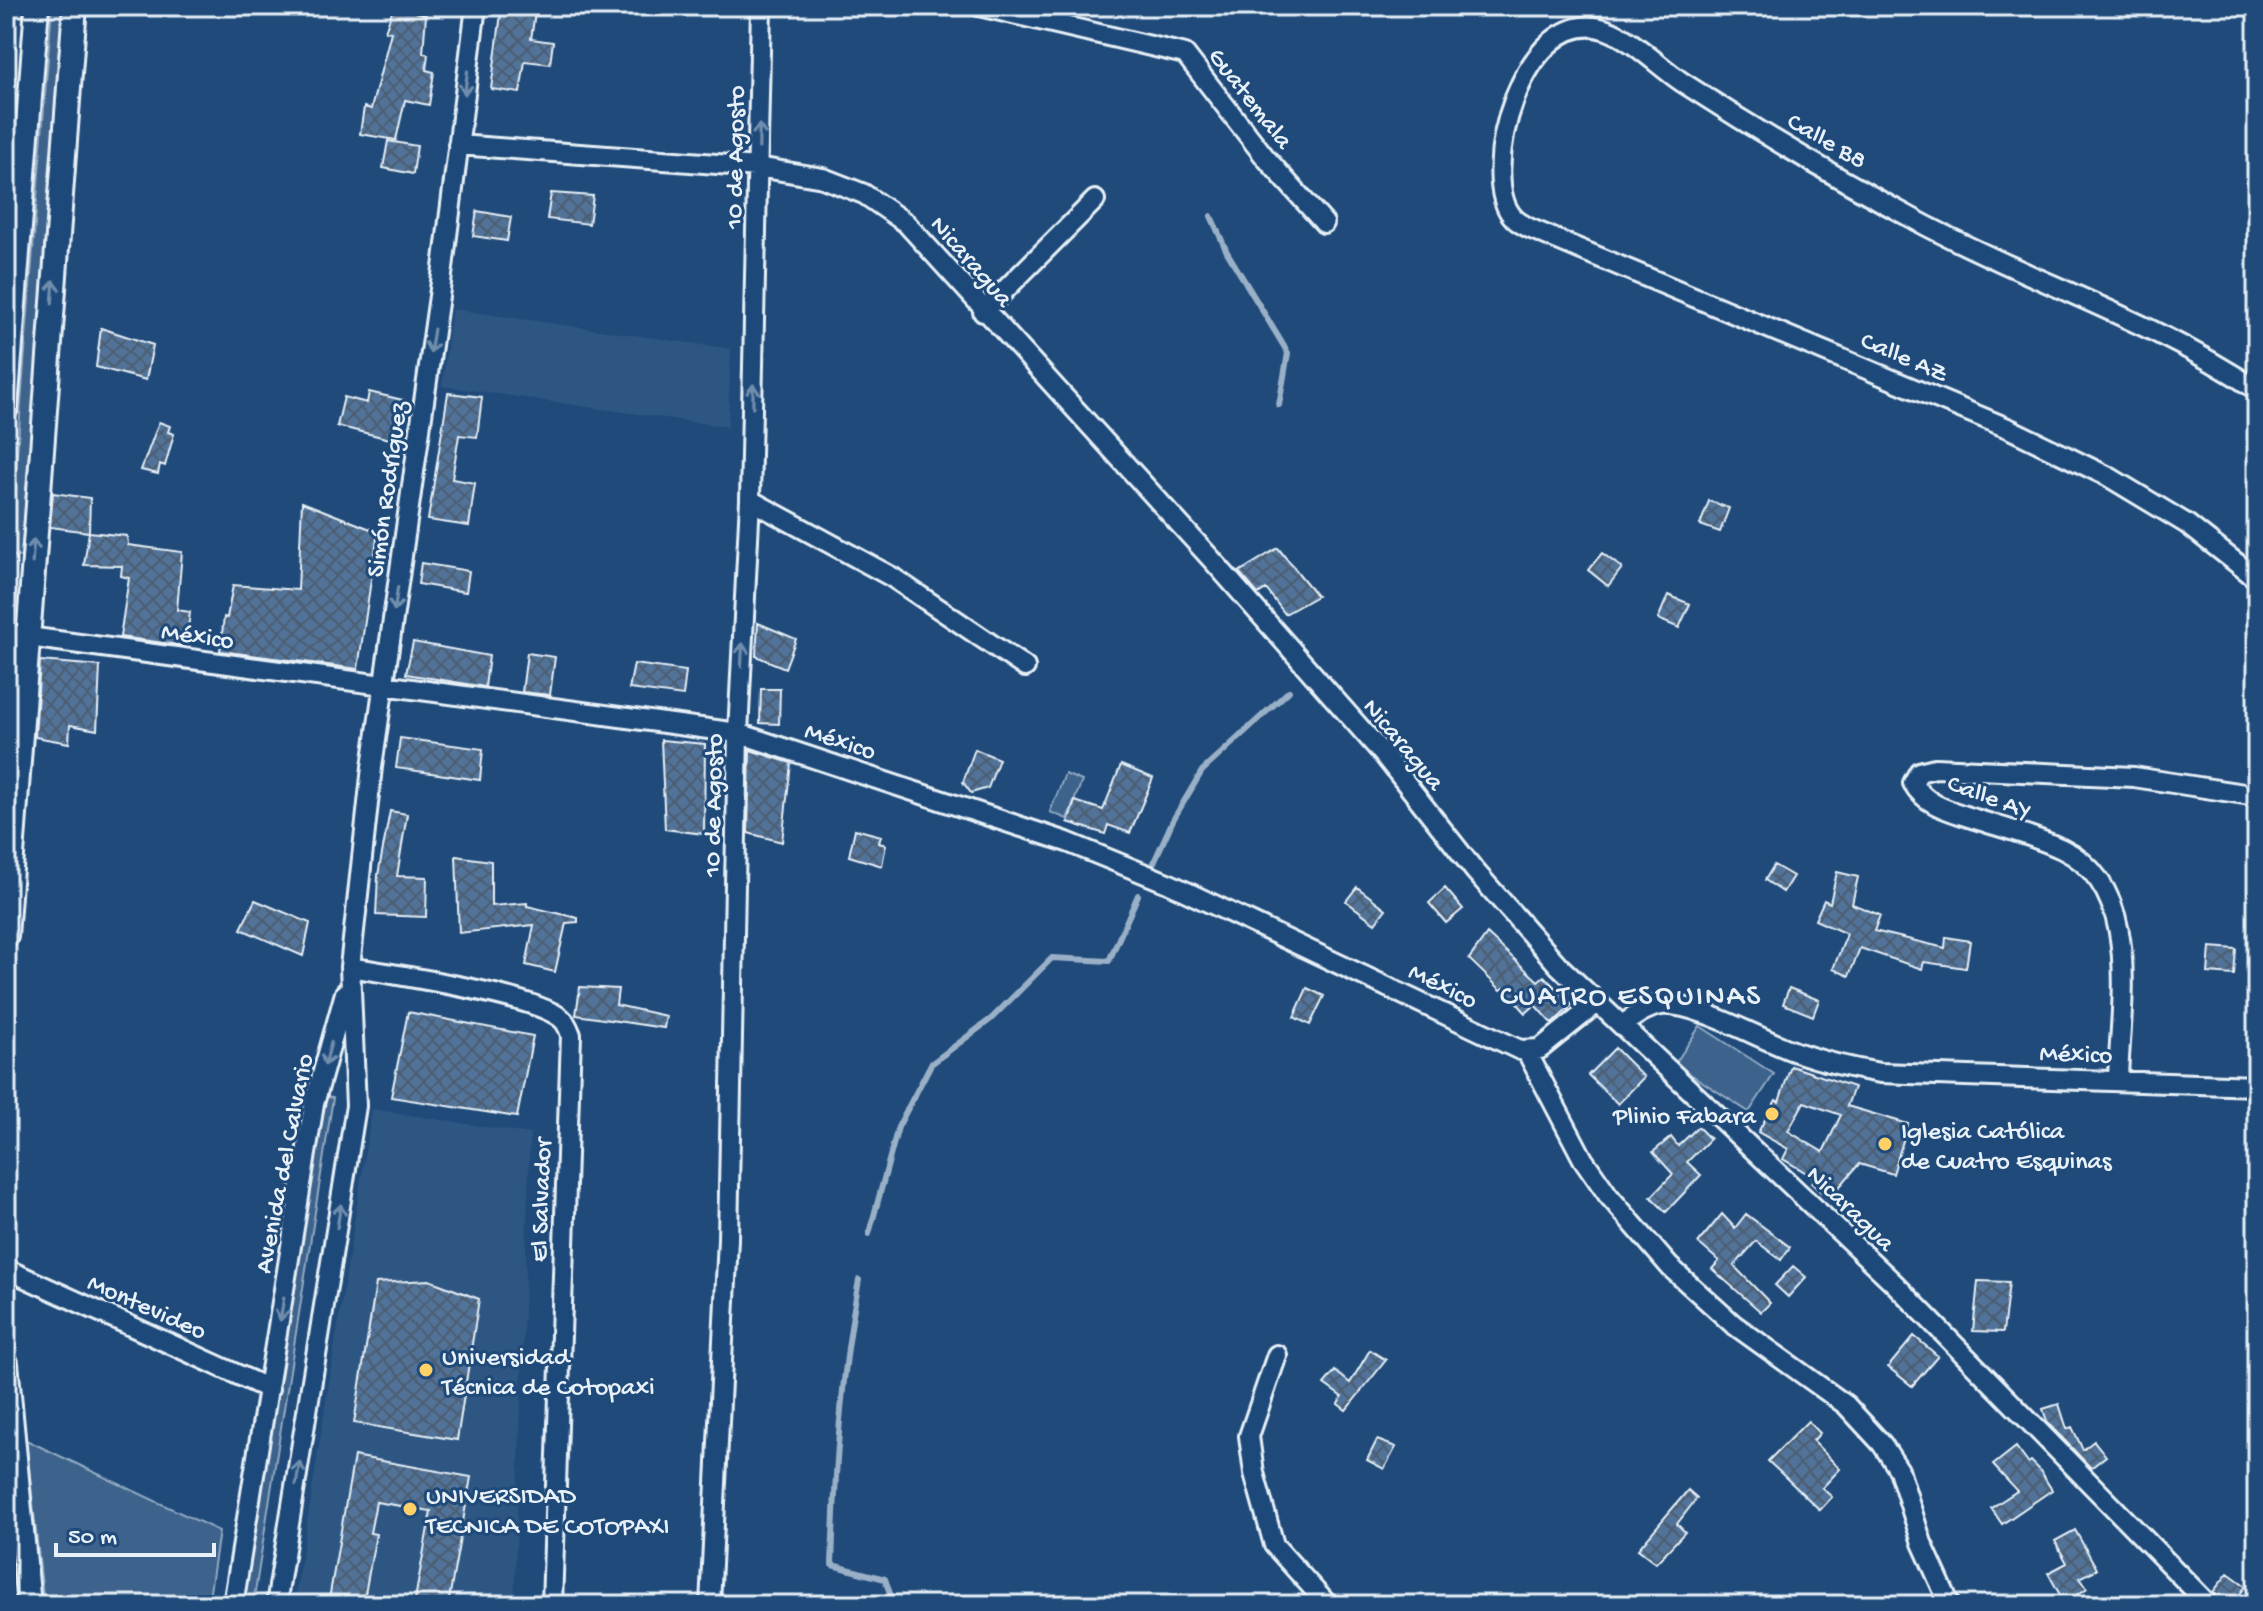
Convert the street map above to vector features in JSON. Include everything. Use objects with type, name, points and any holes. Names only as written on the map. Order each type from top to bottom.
[{"type":"street","points":[[6,408],[37,6]]},
{"type":"street","points":[[6,936],[16,636],[75,6]]},
{"type":"street","name":"Simón Rodríguez","points":[[349,973],[384,688],[476,6]]},
{"type":"street","name":"10 de Agosto","points":[[710,1605],[728,1239],[738,733],[750,500],[761,6]]},
{"type":"street","name":"Guatemala","points":[[979,6],[1185,54],[1265,157],[1324,223]]},
{"type":"street","name":"Calle B8","points":[[1512,217],[1504,197],[1502,154],[1508,114],[1515,94],[1537,54],[1562,32],[1587,24],[1609,30],[1693,89],[1923,224],[2204,355],[2257,390]]},
{"type":"street","name":"Nicaragua","points":[[458,145],[758,167],[823,178],[864,194],[906,223],[983,312],[1214,562],[1383,754],[1523,927],[1596,1004],[1622,1025],[1894,1283],[2209,1605]]},
{"type":"street","points":[[983,312],[1095,200]]},
{"type":"street","name":"Calle AZ","points":[[1512,217],[1529,228],[2010,429],[2109,477],[2187,524],[2257,579]]},
{"type":"street","points":[[750,500],[892,577],[1025,667]]},
{"type":"street","name":"México","points":[[16,636],[384,688],[738,733],[1022,827],[1140,872],[1267,927],[1527,1052]]},
{"type":"street","name":"Calle AY","points":[[2118,1079],[2121,938],[2110,900],[2096,874],[2064,849],[1934,805],[1913,783],[1919,772],[1935,768],[2134,777],[2257,796]]},
{"type":"street","name":"Avenida del Calvario","points":[[233,1605],[314,1104],[349,973]]},
{"type":"street","name":"Avenida del Calvario","points":[[276,1605],[356,1106],[349,973]]},
{"type":"street","name":"El Salvador","points":[[349,973],[441,982],[548,1010],[565,1021],[571,1035],[552,1605]]},
{"type":"street","points":[[1596,1004],[1540,1049],[1527,1052],[1583,1159],[1608,1195],[1670,1267],[1733,1324],[1846,1405],[1882,1444],[1899,1470],[1922,1543],[1950,1605]]},
{"type":"street","name":"México","points":[[1622,1025],[1648,1008],[1662,1005],[1720,1020],[1794,1052],[1841,1067],[1880,1073],[2257,1086]]},
{"type":"street","name":"Montevideo","points":[[6,1269],[269,1389]]},
{"type":"street","points":[[1277,1355],[1249,1436],[1254,1473],[1274,1545],[1328,1605]]},
{"type":"street","points":[[6,1363],[29,1605]]},
{"type":"shaded area","points":[[52,6],[65,6],[21,557],[9,556]]},
{"type":"shaded area","points":[[452,309],[731,349],[728,427],[442,386]]},
{"type":"shaded area","points":[[1065,774],[1082,781],[1067,819],[1050,812]]},
{"type":"shaded area","points":[[1700,1026],[1774,1074],[1749,1112],[1675,1064]]},
{"type":"shaded area","points":[[321,1096],[333,1098],[253,1605],[240,1605]]},
{"type":"shaded area","name":"Universidad Técnica de Cotopaxi","points":[[372,1109],[530,1134],[514,1605],[294,1605]]},
{"type":"shaded area","points":[[26,1440],[219,1531],[208,1605],[44,1605]]},
{"type":"building","points":[[394,6],[426,15],[423,53],[428,54],[426,70],[434,72],[429,105],[405,100],[396,140],[360,134],[364,107],[371,109],[391,32],[385,31]]},
{"type":"building","points":[[502,6],[536,6],[531,39],[553,42],[550,64],[525,61],[520,93],[491,89]]},
{"type":"building","points":[[388,141],[417,146],[413,174],[383,168]]},
{"type":"building","points":[[551,193],[593,196],[589,224],[547,219]]},
{"type":"building","points":[[477,211],[511,217],[507,241],[473,236]]},
{"type":"building","points":[[101,328],[153,345],[146,380],[96,367]]},
{"type":"building","points":[[369,392],[407,401],[398,441],[337,426],[344,397],[367,403]]},
{"type":"building","points":[[448,393],[482,397],[477,437],[459,435],[452,479],[475,483],[469,526],[428,520]]},
{"type":"building","points":[[159,422],[170,426],[168,432],[174,434],[165,466],[160,464],[158,474],[141,470]]},
{"type":"building","points":[[53,493],[90,498],[89,532],[50,527]]},
{"type":"building","points":[[1709,501],[1729,508],[1720,532],[1700,525]]},
{"type":"building","points":[[302,502],[378,532],[358,669],[220,651],[224,617],[227,618],[233,585],[298,590]]},
{"type":"building","points":[[89,532],[127,536],[128,545],[182,552],[177,610],[190,612],[186,646],[120,637],[129,578],[121,576],[122,566],[84,565]]},
{"type":"building","points":[[1278,548],[1317,596],[1285,614],[1266,589],[1258,594],[1239,572]]},
{"type":"building","points":[[1602,553],[1622,568],[1608,586],[1588,570]]},
{"type":"building","points":[[421,563],[469,571],[466,592],[418,584]]},
{"type":"building","points":[[1668,595],[1690,604],[1679,628],[1658,619]]},
{"type":"building","points":[[758,623],[796,639],[785,668],[756,656]]},
{"type":"building","points":[[413,642],[489,656],[485,687],[406,674]]},
{"type":"building","points":[[527,653],[555,657],[550,695],[522,692]]},
{"type":"building","points":[[40,661],[100,666],[97,730],[70,725],[69,743],[35,737]]},
{"type":"building","points":[[634,664],[686,671],[683,696],[629,689]]},
{"type":"building","points":[[761,689],[780,689],[779,724],[760,723]]},
{"type":"building","points":[[400,738],[483,749],[480,780],[396,768]]},
{"type":"building","points":[[661,740],[705,744],[704,834],[665,829]]},
{"type":"building","points":[[975,749],[999,759],[988,788],[971,793],[963,782]]},
{"type":"building","points":[[750,750],[791,763],[782,842],[748,833]]},
{"type":"building","points":[[1121,765],[1153,778],[1130,833],[1108,825],[1105,834],[1068,822],[1075,801],[1103,810]]},
{"type":"building","points":[[390,811],[407,814],[397,876],[427,877],[426,917],[376,915],[378,875]]},
{"type":"building","points":[[855,829],[881,836],[879,843],[886,845],[882,866],[849,856]]},
{"type":"building","points":[[456,856],[491,861],[491,906],[527,903],[527,906],[578,918],[578,922],[566,923],[555,972],[526,965],[534,925],[459,933]]},
{"type":"building","points":[[1774,865],[1793,876],[1783,892],[1765,880]]},
{"type":"building","points":[[1837,872],[1858,877],[1852,904],[1880,915],[1874,931],[1945,948],[1946,937],[1970,941],[1966,968],[1924,962],[1922,969],[1860,948],[1849,976],[1833,969],[1847,934],[1815,920],[1824,900],[1830,903]]},
{"type":"building","points":[[1357,887],[1386,909],[1375,923],[1346,901]]},
{"type":"building","points":[[1445,888],[1463,909],[1446,923],[1429,903]]},
{"type":"building","points":[[255,900],[310,923],[303,956],[241,929]]},
{"type":"building","points":[[1487,934],[1538,981],[1544,976],[1572,1005],[1552,1024],[1535,1005],[1526,1013],[1504,988],[1501,990],[1469,959]]},
{"type":"building","points":[[2210,947],[2236,949],[2234,975],[2208,973]]},
{"type":"building","points":[[580,987],[618,989],[616,1005],[666,1016],[664,1028],[576,1015]]},
{"type":"building","points":[[1307,988],[1324,996],[1310,1025],[1294,1017]]},
{"type":"building","points":[[1789,988],[1819,1000],[1813,1016],[1783,1004]]},
{"type":"building","points":[[408,1012],[533,1036],[517,1117],[391,1097]]},
{"type":"building","points":[[1615,1048],[1644,1077],[1618,1104],[1588,1075]]},
{"type":"building","points":[[1791,1066],[1854,1087],[1847,1106],[1908,1124],[1893,1174],[1859,1164],[1829,1199],[1811,1183],[1815,1178],[1783,1159],[1788,1149],[1758,1132],[1776,1100],[1779,1102]],"holes":[[[1804,1102],[1841,1115],[1823,1152],[1788,1131]]]},
{"type":"building","points":[[1698,1127],[1710,1139],[1687,1162],[1701,1175],[1666,1212],[1651,1197],[1673,1174],[1653,1152],[1671,1137],[1678,1146]]},
{"type":"building","points":[[1722,1214],[1735,1228],[1746,1214],[1790,1247],[1781,1260],[1756,1241],[1734,1266],[1770,1303],[1761,1312],[1712,1269],[1719,1261],[1698,1243]]},
{"type":"building","points":[[1793,1266],[1806,1277],[1788,1297],[1775,1285]]},
{"type":"building","points":[[429,1280],[479,1299],[457,1440],[354,1423],[376,1283]]},
{"type":"building","points":[[1978,1281],[2009,1282],[2003,1332],[1973,1331]]},
{"type":"building","points":[[1914,1336],[1938,1356],[1912,1386],[1888,1367]]},
{"type":"building","points":[[1370,1350],[1386,1360],[1346,1410],[1338,1404],[1342,1397],[1324,1384],[1335,1371],[1350,1383]]},
{"type":"building","points":[[2059,1404],[2067,1429],[2072,1427],[2083,1450],[2094,1441],[2106,1456],[2091,1468],[2047,1422],[2043,1409]]},
{"type":"building","points":[[1808,1421],[1820,1433],[1813,1441],[1840,1469],[1822,1488],[1832,1497],[1820,1510],[1768,1461]]},
{"type":"building","points":[[1377,1440],[1396,1447],[1384,1469],[1367,1460]]},
{"type":"building","points":[[2016,1447],[2028,1463],[2031,1461],[2039,1469],[2052,1490],[2002,1524],[1991,1508],[2017,1491],[1993,1465]]},
{"type":"building","points":[[354,1456],[471,1477],[448,1605],[414,1605],[431,1511],[376,1502],[370,1533],[376,1534],[363,1605],[328,1605]]},
{"type":"building","points":[[1688,1490],[1697,1498],[1677,1524],[1685,1532],[1656,1563],[1638,1549]]},
{"type":"building","points":[[2075,1530],[2097,1569],[2080,1578],[2087,1588],[2065,1604],[2048,1573],[2067,1563],[2055,1541]]},
{"type":"building","points":[[2228,1573],[2246,1586],[2232,1605],[2224,1605],[2213,1592]]},
{"type":"waterway","points":[[1211,216],[1227,252],[1288,353],[1279,405]]},
{"type":"waterway","points":[[1154,862],[1173,820],[1202,771],[1289,691]]},
{"type":"waterway","points":[[869,1234],[898,1127],[931,1064],[991,1019],[1052,958],[1109,961],[1138,895]]},
{"type":"waterway","points":[[859,1280],[840,1422],[832,1565],[885,1579],[894,1605]]},
{"type":"place","name":"Plinio Fabara","points":[[1772,1114]]},
{"type":"place","name":"Iglesia Católica de Cuatro Esquinas","points":[[1885,1144]]},
{"type":"place","name":"Universidad Técnica de Cotopaxi","points":[[426,1370]]},
{"type":"place","name":"UNIVERSIDAD TECNICA DE COTOPAXI","points":[[410,1509]]},
{"type":"district","name":"CUATRO ESQUINAS","points":[[1631,994]]}]
